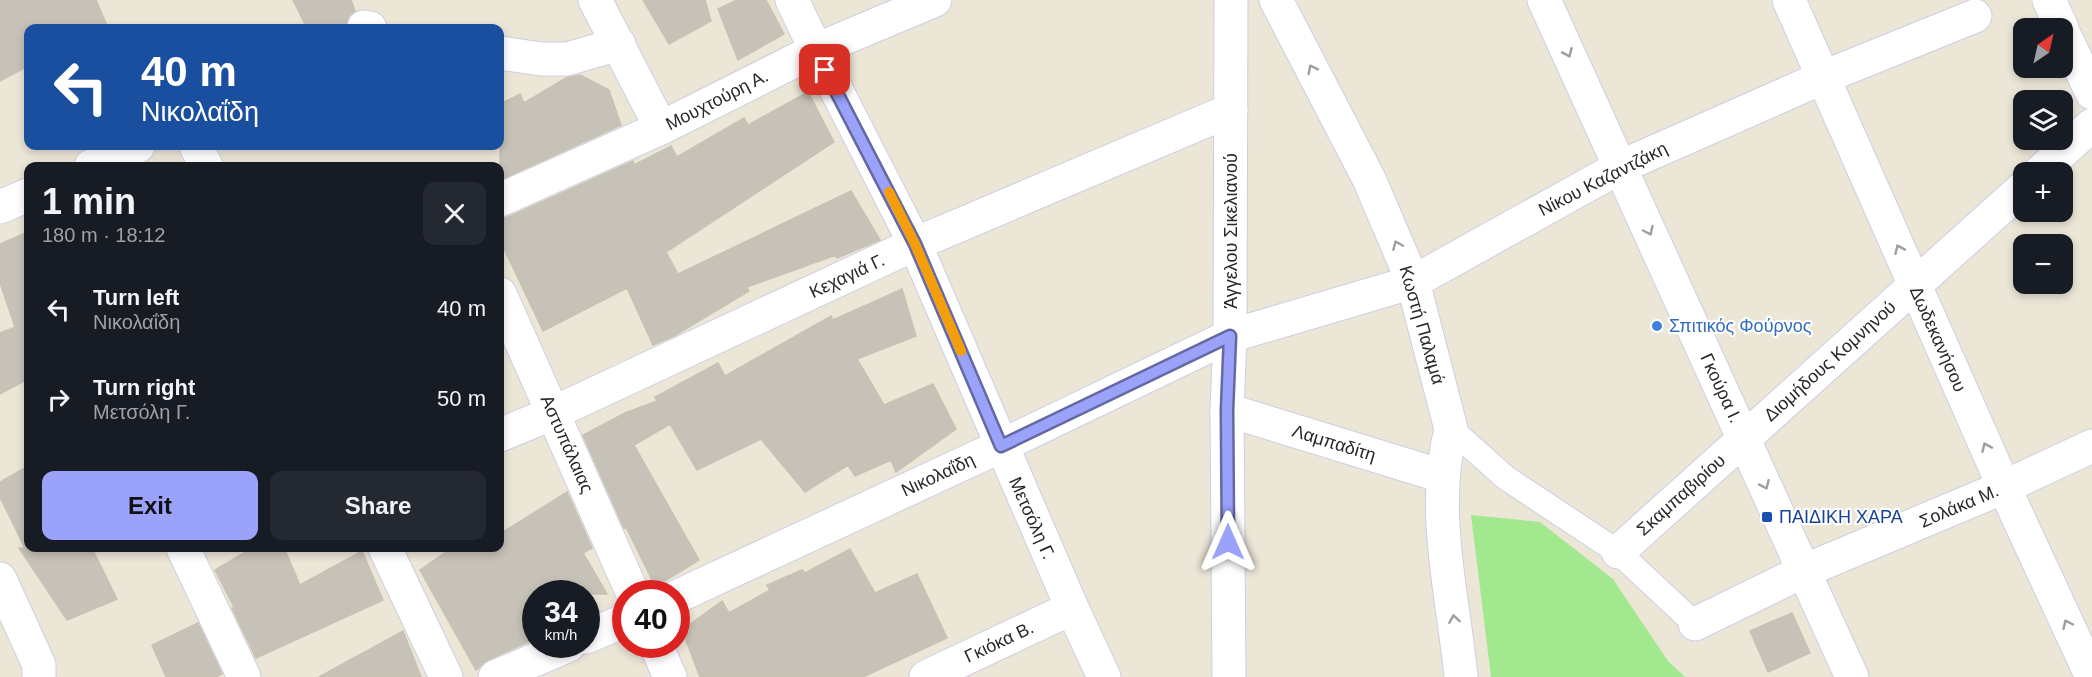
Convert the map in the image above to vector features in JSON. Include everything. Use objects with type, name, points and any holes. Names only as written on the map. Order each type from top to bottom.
[{"type":"street","points":[[595,0],[662,128]]},
{"type":"street","name":"Μετσόλη Γ.","points":[[792,0],[915,244],[1001,446],[1104,677]]},
{"type":"street","name":"Μουχτούρη Α.","points":[[504,199],[662,128],[816,50],[935,0]]},
{"type":"street","name":"Άγγελου Σικελιανού","points":[[1229,677],[1227,410],[1230,336],[1231,0]]},
{"type":"street","name":"Κωστή Παλαμά","points":[[1276,0],[1369,179],[1413,282],[1450,429],[1444,453],[1442,477],[1442,534],[1461,677]]},
{"type":"street","name":"Γκούρα Ι.","points":[[1544,0],[1852,677]]},
{"type":"street","name":"Δωδεκανήσου","points":[[1790,0],[2004,488],[2092,677]]},
{"type":"street","points":[[2049,0],[2057,18]]},
{"type":"street","name":"Νίκου Καζαντζάκη","points":[[1230,336],[1413,282],[1620,167],[1824,76],[1975,16]]},
{"type":"street","points":[[504,54],[541,59],[567,58],[593,53],[619,44]]},
{"type":"street","points":[[2073,52],[2092,93]]},
{"type":"street","name":"Κεχαγιά Γ.","points":[[504,433],[553,413],[915,244],[1231,110]]},
{"type":"street","points":[[2051,162],[2092,125]]},
{"type":"street","points":[[100,162],[129,150]]},
{"type":"street","points":[[0,207],[24,197]]},
{"type":"street","name":"Διομήδους Κομνηνού","points":[[1744,439],[2013,197]]},
{"type":"street","name":"Αστυπάλαιας","points":[[504,303],[627,580]]},
{"type":"street","name":"Νικολαΐδη","points":[[690,590],[1001,446],[1230,336]]},
{"type":"street","name":"Λαμπαδίτη","points":[[1227,410],[1442,477]]},
{"type":"street","points":[[1450,429],[1506,478],[1618,552],[1695,624]]},
{"type":"street","name":"Σκαμπαβιρίου","points":[[1618,552],[1744,439]]},
{"type":"street","name":"Σολάκα Μ.","points":[[1695,624],[1804,571],[2004,488],[2092,446]]},
{"type":"street","points":[[185,552],[244,677]]},
{"type":"street","points":[[387,552],[446,677]]},
{"type":"street","points":[[0,579],[39,665],[39,677]]},
{"type":"street","name":"Γκιόκα Β.","points":[[926,677],[1072,608]]},
{"type":"street","points":[[495,677],[538,658]]},
{"type":"street","points":[[662,658],[670,677]]},
{"type":"green space","points":[[1471,515],[1540,522],[1613,579],[1668,661],[1685,677],[1491,677]]},
{"type":"building","points":[[0,0],[96,0],[106,24],[24,24],[24,68],[0,81]]},
{"type":"building","points":[[293,0],[351,0],[355,11],[349,16],[346,24],[305,24]]},
{"type":"building","points":[[643,0],[705,0],[711,21],[669,44]]},
{"type":"building","points":[[737,0],[766,0],[784,34],[738,60],[718,9]]},
{"type":"building","points":[[580,75],[609,90],[621,125],[504,178],[504,162],[500,162],[500,150],[504,150],[504,102],[520,94],[524,103],[566,78]]},
{"type":"building","points":[[808,92],[834,142],[666,252],[678,274],[851,191],[880,240],[837,258],[836,255],[747,287],[749,291],[674,336],[653,345],[627,288],[543,331],[504,248],[504,218],[633,161],[634,165],[671,146],[677,157],[744,118],[748,125]]},
{"type":"building","points":[[24,234],[24,381],[0,394],[0,333],[15,327],[0,283],[0,244]]},
{"type":"building","points":[[902,289],[916,336],[857,359],[884,405],[933,384],[956,429],[896,472],[891,460],[855,476],[848,465],[805,492],[761,439],[697,470],[670,424],[634,445],[699,560],[666,580],[652,580],[626,527],[624,528],[583,435],[625,413],[657,401],[655,397],[718,363],[725,376],[831,316],[833,320]]},
{"type":"building","points":[[24,468],[24,546],[0,497],[0,482]]},
{"type":"building","points":[[567,492],[592,548],[583,553],[599,580],[522,580],[522,644],[488,660],[476,670],[420,570],[446,552],[504,552],[504,531]]},
{"type":"building","points":[[19,548],[24,548],[24,552],[94,552],[117,599],[67,620]]},
{"type":"building","points":[[850,549],[875,593],[917,574],[947,638],[863,677],[700,677],[690,651],[690,624],[722,601],[729,613],[770,590],[767,585],[802,570],[805,573]]},
{"type":"building","points":[[245,552],[286,552],[300,585],[362,552],[383,600],[256,658],[215,570]]},
{"type":"building","points":[[600,582],[607,594],[600,594]]},
{"type":"building","points":[[1792,613],[1810,653],[1768,672],[1750,631]]},
{"type":"building","points":[[198,623],[222,674],[216,677],[166,677],[152,645]]},
{"type":"building","points":[[403,631],[421,677],[319,677]]},
{"type":"slow traffic","points":[[889,192],[915,244],[961,351]]},
{"type":"place","name":"Σπιτικός Φούρνος","points":[[1657,326]]},
{"type":"place","name":"ΠΑΙΔΙΚΗ ΧΑΡΑ","points":[[1767,517]]},
{"type":"route","points":[[825,70],[915,244],[1001,446],[1230,336],[1227,410],[1228,542]]}]
